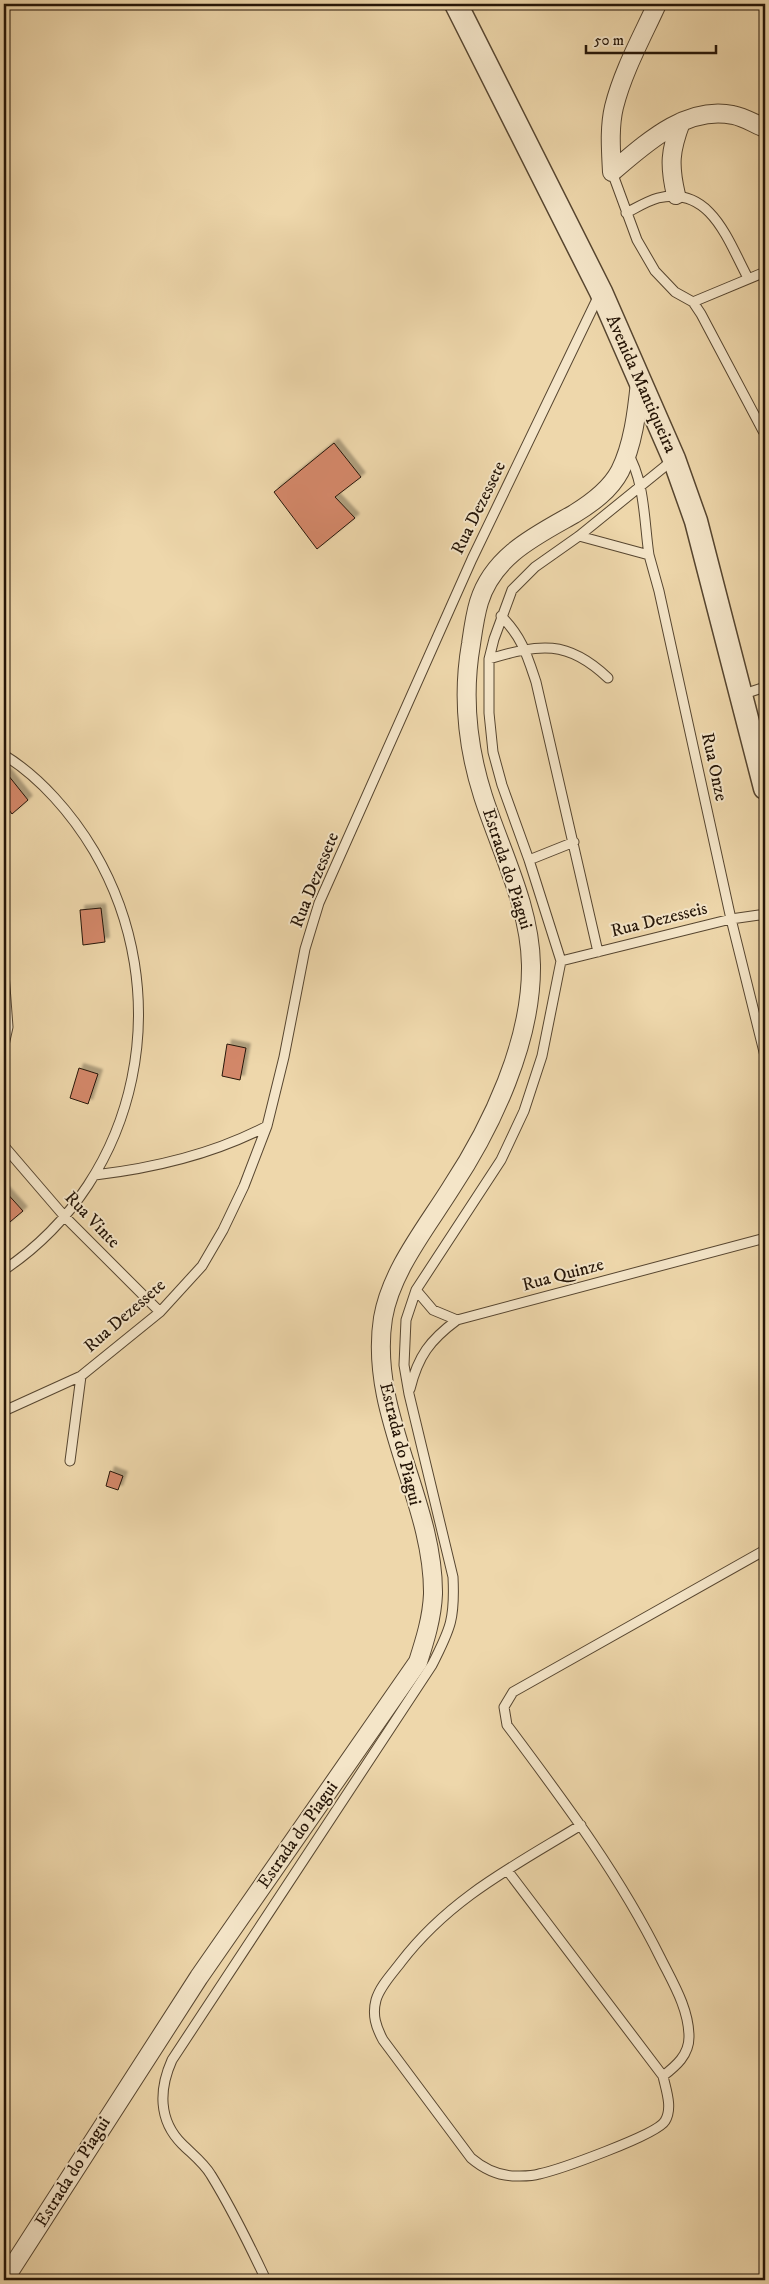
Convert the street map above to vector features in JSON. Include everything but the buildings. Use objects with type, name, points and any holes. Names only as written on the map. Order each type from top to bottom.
[{"type":"street","name":"Avenida Mantiqueira","points":[[456,4],[600,292],[674,459],[696,521],[765,788]]},
{"type":"street","points":[[612,172],[611,136],[614,108],[625,75],[657,4]]},
{"type":"street","points":[[612,172],[644,145],[681,122],[712,114],[734,115],[765,128]]},
{"type":"street","points":[[676,195],[670,172],[671,147],[681,122]]},
{"type":"street","name":"Estrada do Piagui","points":[[4,2280],[199,1977],[418,1662],[430,1626],[433,1594],[430,1560],[384,1391],[380,1352],[383,1316],[395,1280],[417,1241],[468,1162],[494,1111],[513,1060],[528,1008],[531,968],[529,935],[521,905],[472,758],[467,722],[465,682],[471,644],[479,602],[490,576],[505,557],[587,506],[606,491],[620,472],[636,421],[640,382]]},
{"type":"lane","points":[[612,172],[637,240],[655,271],[674,292],[693,302],[718,344],[764,432],[765,430]]},
{"type":"lane","points":[[626,213],[656,198],[676,195],[698,202],[711,213],[748,278]]},
{"type":"lane","points":[[693,302],[765,272]]},
{"type":"lane","name":"Rua Dezessete","points":[[4,1411],[81,1376],[160,1312],[202,1266],[223,1230],[244,1186],[267,1126],[284,1057],[305,949],[319,903],[472,559],[600,292]]},
{"type":"lane","name":"Rua Onze","points":[[627,451],[636,466],[649,555],[659,591],[731,919],[765,1056]]},
{"type":"lane","points":[[266,2280],[227,2200],[208,2170],[171,2130],[162,2097],[165,2077],[172,2060],[432,1665],[449,1632],[454,1606],[453,1577],[409,1394],[404,1365],[406,1320],[416,1290],[501,1160],[524,1111],[542,1056],[562,961],[502,785],[494,752],[489,713],[489,659],[501,616],[512,590],[535,567],[579,536],[674,459]]},
{"type":"lane","points":[[579,536],[649,555]]},
{"type":"lane","points":[[501,616],[515,630],[525,648],[536,682],[598,952]]},
{"type":"lane","points":[[489,659],[525,648],[551,646],[572,651],[592,663],[608,678]]},
{"type":"lane","points":[[741,695],[765,687]]},
{"type":"lane","points":[[4,754],[50,792],[83,832],[109,877],[129,934],[138,976],[140,1028],[133,1079],[118,1129],[95,1175],[65,1217],[24,1256],[4,1270]]},
{"type":"lane","points":[[529,860],[574,842]]},
{"type":"lane","name":"Rua Dezesseis","points":[[562,961],[731,919],[759,915],[765,916]]},
{"type":"lane","points":[[4,973],[8,1027],[4,1045]]},
{"type":"lane","points":[[95,1175],[124,1172],[235,1143],[267,1126]]},
{"type":"lane","name":"Rua Vinte","points":[[4,1146],[65,1217],[160,1312]]},
{"type":"lane","name":"Rua Quinze","points":[[409,1394],[415,1371],[422,1355],[439,1334],[457,1320],[765,1238]]},
{"type":"lane","points":[[416,1290],[433,1310],[457,1320]]},
{"type":"lane","points":[[70,1461],[81,1376]]},
{"type":"lane","points":[[663,2076],[678,2065],[685,2054],[689,2038],[682,2003],[649,1934],[581,1825],[506,1725],[504,1707],[507,1699],[514,1692],[765,1550]]},
{"type":"lane","points":[[507,1870],[663,2076],[669,2112],[665,2122],[657,2130],[538,2174],[518,2176],[500,2174],[482,2168],[471,2158],[383,2040],[376,2026],[376,2000],[385,1982],[410,1950],[440,1918],[467,1895],[507,1870],[581,1825]]}]
